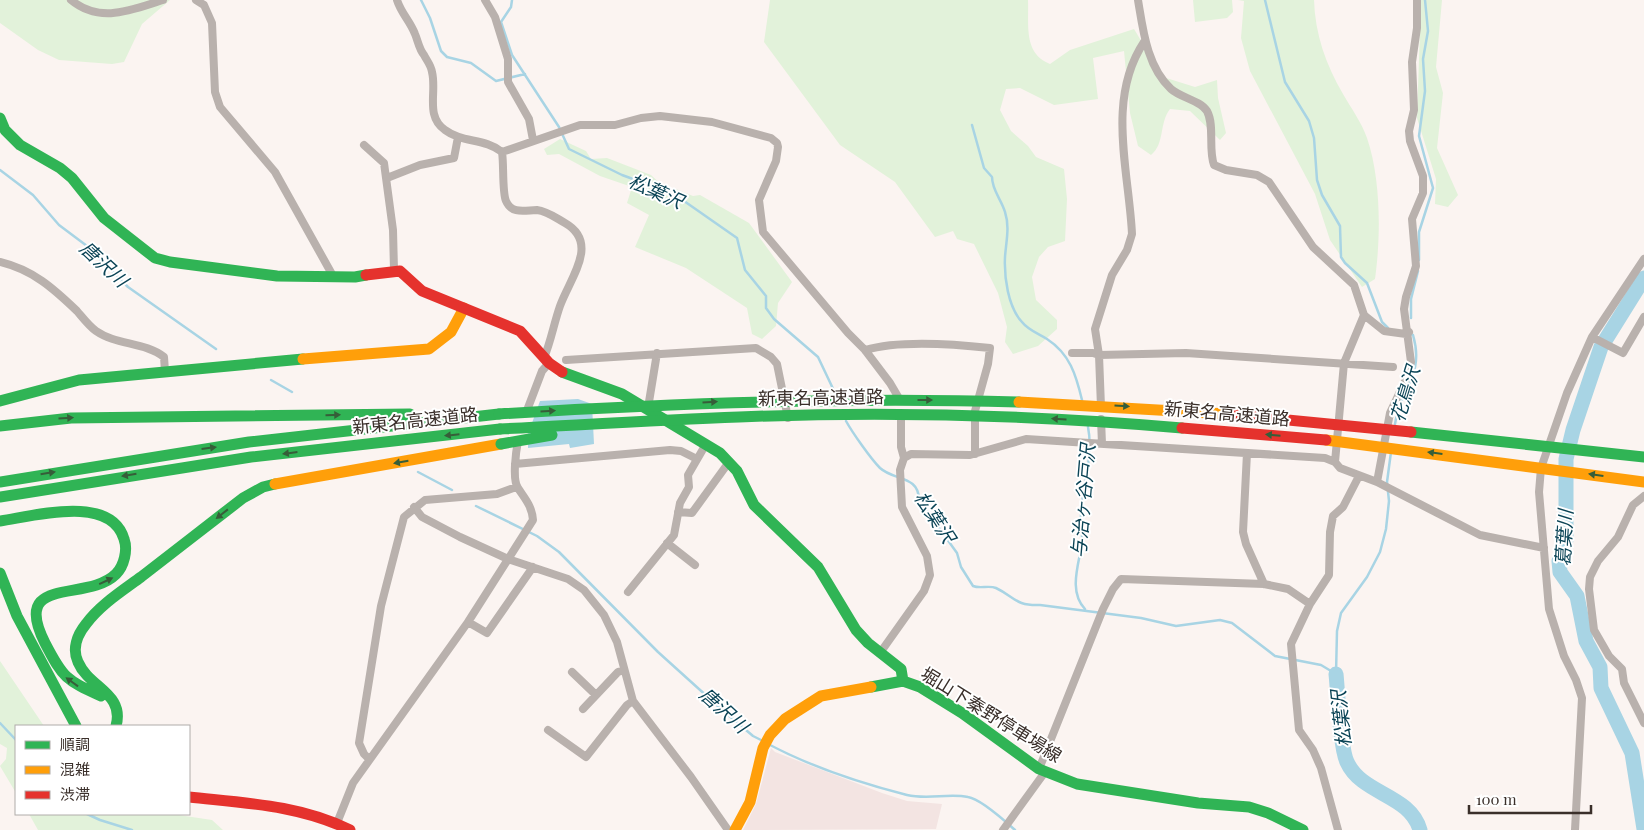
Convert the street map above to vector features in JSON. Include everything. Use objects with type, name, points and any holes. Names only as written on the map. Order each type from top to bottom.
[{"type":"main road","points":[[0,118],[11,138],[72,178],[104,218],[155,258],[170,262],[277,276],[355,277],[394,270],[400,271],[422,291],[520,331],[546,360],[564,374],[622,394],[706,444],[737,470],[754,505],[811,559],[830,584],[856,630],[880,653],[901,669],[904,681]]},
{"type":"main road","points":[[0,401],[79,380],[429,349],[442,342],[455,330],[464,308]]},
{"type":"main road","name":"新東名高速道路","points":[[0,482],[194,450],[384,425],[499,414],[738,400],[1028,402],[1129,407],[1355,426],[1644,457]]},
{"type":"main road","points":[[0,426],[71,418],[499,414]]},
{"type":"main road","name":"新東名高速道路","points":[[0,498],[242,459],[500,430],[625,422],[848,415],[1029,418],[1127,423],[1361,443],[1644,482]]},
{"type":"main road","points":[[116,725],[118,711],[113,698],[88,678],[78,663],[76,642],[82,626],[102,607],[254,491],[276,484],[625,422]]},
{"type":"main road","points":[[0,521],[72,512],[95,512],[105,514],[115,521],[121,530],[126,551],[120,569],[114,576],[104,583],[47,596],[39,604],[35,623],[61,671],[68,680],[104,698],[111,714],[108,725]]},
{"type":"main road","points":[[0,573],[17,616],[75,725]]},
{"type":"main road","name":"堀山下秦野停車場線","points":[[736,830],[750,802],[763,748],[770,735],[784,719],[821,696],[904,681],[920,687],[962,713],[1042,770],[1077,784],[1198,803],[1256,808],[1303,830]]},
{"type":"main road","points":[[190,797],[311,814],[338,823],[350,830]]},
{"type":"street","points":[[71,0],[86,10],[103,14],[118,14],[163,0]]},
{"type":"street","points":[[196,0],[204,5],[212,23],[215,92],[220,107],[275,172],[333,276]]},
{"type":"street","points":[[338,823],[353,783],[468,622],[533,520],[532,510],[516,487],[515,464],[517,444],[530,400],[546,360],[560,307],[583,252],[582,238],[576,229],[547,213],[513,209],[506,201],[502,152],[496,147],[477,140],[458,137],[445,130],[434,115],[431,66],[421,50],[410,25],[401,13],[398,0]]},
{"type":"street","points":[[485,0],[495,17],[508,59],[508,79],[529,119],[533,140]]},
{"type":"street","points":[[1138,0],[1144,42],[1170,89],[1206,109],[1209,116],[1211,158],[1214,164],[1226,170],[1257,175],[1269,182],[1313,246],[1354,285],[1364,315],[1384,331],[1409,332]]},
{"type":"street","points":[[1380,484],[1390,413],[1411,362],[1406,297],[1416,266],[1412,219],[1423,193],[1423,176],[1410,141],[1414,110],[1412,62],[1417,28],[1417,0]]},
{"type":"street","points":[[1099,444],[1099,355],[1095,329],[1112,275],[1127,250],[1132,234],[1122,129],[1123,101],[1138,52],[1144,42]]},
{"type":"street","points":[[502,152],[533,140],[580,126],[615,125],[641,118],[660,116],[712,122],[771,138],[778,147],[776,160],[760,194],[759,208],[764,232],[848,333],[865,350],[901,401],[901,447],[904,458],[899,474],[902,507],[928,556],[930,575],[924,592],[880,653]]},
{"type":"street","points":[[387,178],[420,165],[454,158],[458,137]]},
{"type":"street","points":[[364,145],[384,163],[387,178],[394,270]]},
{"type":"street","points":[[1575,830],[1582,698],[1561,650],[1549,609],[1539,492],[1541,468],[1567,393],[1594,338],[1644,259]]},
{"type":"street","points":[[0,262],[29,272],[48,284],[96,330],[111,338],[157,352],[164,357],[165,371]]},
{"type":"street","points":[[1335,462],[1344,363],[1364,315]]},
{"type":"street","points":[[1594,338],[1623,353],[1644,317]]},
{"type":"street","points":[[865,350],[878,346],[942,344],[990,348],[988,364],[975,411],[974,454]]},
{"type":"street","points":[[566,360],[756,348],[771,357],[777,364],[789,420]]},
{"type":"street","points":[[648,408],[657,353]]},
{"type":"street","points":[[1072,353],[1093,353],[1099,355],[1165,353],[1393,367]]},
{"type":"street","points":[[904,458],[911,454],[956,456],[974,454],[1026,439],[1311,457],[1335,462],[1340,468],[1380,484],[1480,535],[1544,548]]},
{"type":"street","points":[[628,592],[674,535],[680,503],[689,487],[688,475],[706,444]]},
{"type":"street","points":[[515,464],[670,450],[681,451],[697,459]]},
{"type":"street","points":[[1247,453],[1243,532],[1246,544],[1264,584]]},
{"type":"street","points":[[678,512],[692,513],[729,462]]},
{"type":"street","points":[[1338,830],[1321,768],[1313,750],[1299,730],[1291,653],[1294,636],[1310,604],[1330,575],[1330,532],[1333,516],[1343,506],[1359,476]]},
{"type":"street","points":[[369,759],[364,754],[359,743],[381,606],[404,517],[425,500],[497,494],[516,487]]},
{"type":"street","points":[[1644,496],[1632,505],[1618,537],[1598,561],[1590,577],[1589,589],[1594,630],[1609,656],[1622,668],[1624,683],[1644,724]]},
{"type":"street","points":[[414,507],[422,517],[508,559],[568,579],[584,590],[604,614],[617,642],[632,701],[691,777],[728,830]]},
{"type":"street","points":[[667,543],[695,565]]},
{"type":"street","points":[[468,622],[487,633],[533,568]]},
{"type":"street","points":[[1003,830],[1042,770],[1102,613],[1117,581],[1125,577],[1264,584],[1288,589],[1310,604]]},
{"type":"street","points":[[583,709],[618,672],[624,670]]},
{"type":"street","points":[[572,672],[596,695]]},
{"type":"street","points":[[548,730],[586,757],[632,701]]},
{"type":"shaded area","points":[[771,748],[775,752],[882,793],[907,801],[942,804],[936,829],[743,830],[756,804]]},
{"type":"green space","points":[[0,0],[170,0],[142,24],[124,62],[112,64],[59,60],[38,50],[0,23]]},
{"type":"green space","points":[[770,0],[1028,0],[1028,28],[1031,46],[1041,59],[1050,64],[1070,50],[1134,29],[1163,77],[1195,87],[1217,80],[1218,98],[1226,133],[1220,140],[1190,111],[1170,109],[1164,121],[1158,145],[1151,155],[1138,146],[1130,113],[1124,51],[1093,58],[1098,99],[1054,105],[1020,88],[1006,89],[1000,110],[1011,131],[1028,146],[1036,157],[1064,169],[1067,199],[1065,241],[1048,247],[1039,257],[1032,277],[1036,300],[1057,320],[1057,329],[1038,346],[1013,354],[1005,342],[1007,327],[998,293],[974,244],[957,239],[953,231],[935,237],[895,182],[840,145],[764,42]]},
{"type":"green space","points":[[1193,0],[1232,0],[1233,12],[1227,18],[1195,22]]},
{"type":"green space","points":[[1238,0],[1314,0],[1322,49],[1337,83],[1365,132],[1375,171],[1379,226],[1377,262],[1375,279],[1362,287],[1330,240],[1315,194],[1250,71],[1241,38],[1244,1]]},
{"type":"green space","points":[[1421,0],[1442,0],[1436,67],[1443,93],[1437,148],[1458,195],[1448,207],[1435,204],[1436,179],[1417,118]]},
{"type":"green space","points":[[560,139],[586,151],[591,159],[607,158],[651,175],[666,189],[676,189],[693,196],[700,195],[749,223],[792,282],[778,303],[776,326],[762,339],[752,334],[747,308],[686,268],[635,247],[649,215],[627,203],[632,187],[600,176],[559,154],[547,155],[544,149]]},
{"type":"green space","points":[[0,661],[43,725],[15,725],[15,791],[0,766],[6,759],[7,748],[0,744]]},
{"type":"green space","points":[[30,815],[179,815],[212,820],[223,830],[38,830]]},
{"type":"water","points":[[578,399],[592,404],[594,444],[570,448],[569,444],[528,448],[528,434],[540,401]]},
{"type":"waterway","points":[[421,0],[430,18],[441,51],[447,57],[471,63],[496,81],[525,74]]},
{"type":"waterway","name":"松葉沢","points":[[512,0],[511,7],[501,22],[512,55],[559,127],[569,149],[622,175],[674,194],[737,238],[745,270],[766,296],[766,308],[774,319],[818,357],[836,395]]},
{"type":"waterway","name":"花鳥沢","points":[[1265,0],[1285,82],[1309,121],[1314,138],[1317,180],[1322,195],[1340,226],[1341,257],[1367,283],[1382,322],[1388,328]]},
{"type":"waterway","points":[[1419,260],[1419,232],[1433,188],[1419,136],[1425,91],[1423,59],[1428,31],[1425,0]]},
{"type":"waterway","name":"与治ヶ谷戸沢","points":[[972,125],[984,168],[992,177],[993,186],[1006,218],[1005,273],[1013,308],[1024,325],[1055,345],[1067,358],[1082,400]]},
{"type":"waterway","name":"唐沢川","points":[[0,170],[33,195],[59,225],[87,246],[128,287],[216,349]]},
{"type":"waterway","points":[[1411,318],[1411,299],[1418,271]]},
{"type":"waterway","name":"葛葉川","points":[[1644,278],[1601,347],[1573,430],[1566,459],[1566,540],[1559,561],[1560,572],[1577,596],[1586,641],[1600,667],[1601,688],[1632,753],[1644,829]]},
{"type":"waterway","name":"花鳥沢","points":[[1395,424],[1414,372],[1416,361],[1413,335],[1410,334]]},
{"type":"waterway","name":"唐沢川","points":[[271,380],[292,392]]},
{"type":"waterway","name":"松葉沢","points":[[846,421],[880,468],[915,486],[919,500],[957,553],[961,567],[973,586],[996,588],[1025,604],[1141,618],[1176,626],[1220,620],[1232,623],[1275,656],[1321,665],[1336,674]]},
{"type":"waterway","name":"与治ヶ谷戸沢","points":[[1085,609],[1077,594],[1076,577],[1082,543],[1082,504],[1090,449],[1088,427]]},
{"type":"waterway","name":"花鳥沢","points":[[1336,674],[1337,631],[1341,613],[1367,577],[1380,552],[1386,529],[1389,501],[1387,482],[1391,452]]},
{"type":"waterway","name":"唐沢川","points":[[418,472],[452,490]]},
{"type":"waterway","name":"唐沢川","points":[[476,506],[537,536],[559,552],[658,652],[753,736],[763,741]]},
{"type":"waterway","name":"松葉沢","points":[[1336,674],[1341,733],[1347,762],[1354,773],[1363,781],[1406,809],[1415,818],[1420,830]]},
{"type":"waterway","points":[[0,723],[15,739]]},
{"type":"waterway","name":"唐沢川","points":[[770,745],[837,774],[907,795],[968,797],[993,811],[1015,830]]},
{"type":"waterway","points":[[89,815],[132,830]]},
{"type":"traffic: fast","points":[[0,118],[5,130],[20,145],[60,168],[72,178],[104,218],[155,258],[170,262],[277,276],[355,277],[366,275]]},
{"type":"traffic: fast","points":[[0,401],[79,380],[303,359]]},
{"type":"traffic: fast","points":[[562,372],[622,394],[720,453],[737,471],[754,505],[818,567],[856,630],[868,643],[901,669],[903,681]]},
{"type":"traffic: fast","points":[[499,414],[759,402],[889,400],[1019,402]]},
{"type":"traffic: fast","points":[[0,426],[71,418],[410,414]]},
{"type":"traffic: fast","points":[[0,482],[249,442],[499,414]]},
{"type":"traffic: fast","points":[[500,429],[709,418],[850,414],[1016,417],[1182,428]]},
{"type":"traffic: fast","points":[[0,497],[251,457],[500,429]]},
{"type":"traffic: fast","points":[[1411,432],[1644,457]]},
{"type":"traffic: fast","points":[[501,444],[552,435]]},
{"type":"traffic: fast","points":[[116,725],[117,715],[111,698],[83,671],[76,657],[76,642],[83,628],[112,599],[243,498],[263,487],[275,484]]},
{"type":"traffic: fast","points":[[0,521],[70,511],[88,512],[104,516],[116,525],[124,539],[126,548],[119,571],[103,582],[44,598],[37,607],[37,621],[45,643],[61,671],[80,686],[101,696]]},
{"type":"traffic: fast","points":[[0,573],[17,616],[75,725]]},
{"type":"traffic: fast","points":[[871,687],[903,681],[920,687],[962,713],[1039,769],[1077,784],[1198,803],[1249,807],[1268,813],[1303,830]]},
{"type":"traffic: slow","points":[[303,359],[429,349],[451,332],[464,308]]},
{"type":"traffic: slow","points":[[1019,402],[1227,414]]},
{"type":"traffic: slow","points":[[1326,440],[1644,482]]},
{"type":"traffic: slow","points":[[275,484],[501,444]]},
{"type":"traffic: slow","points":[[735,830],[750,802],[763,748],[770,735],[785,719],[821,696],[871,687]]},
{"type":"traffic: jam","points":[[366,275],[400,271],[422,291],[520,331],[549,363],[562,372]]},
{"type":"traffic: jam","points":[[1227,414],[1411,432]]},
{"type":"traffic: jam","points":[[1182,428],[1326,440]]},
{"type":"traffic: jam","points":[[190,797],[251,803],[292,810],[350,830]]}]
